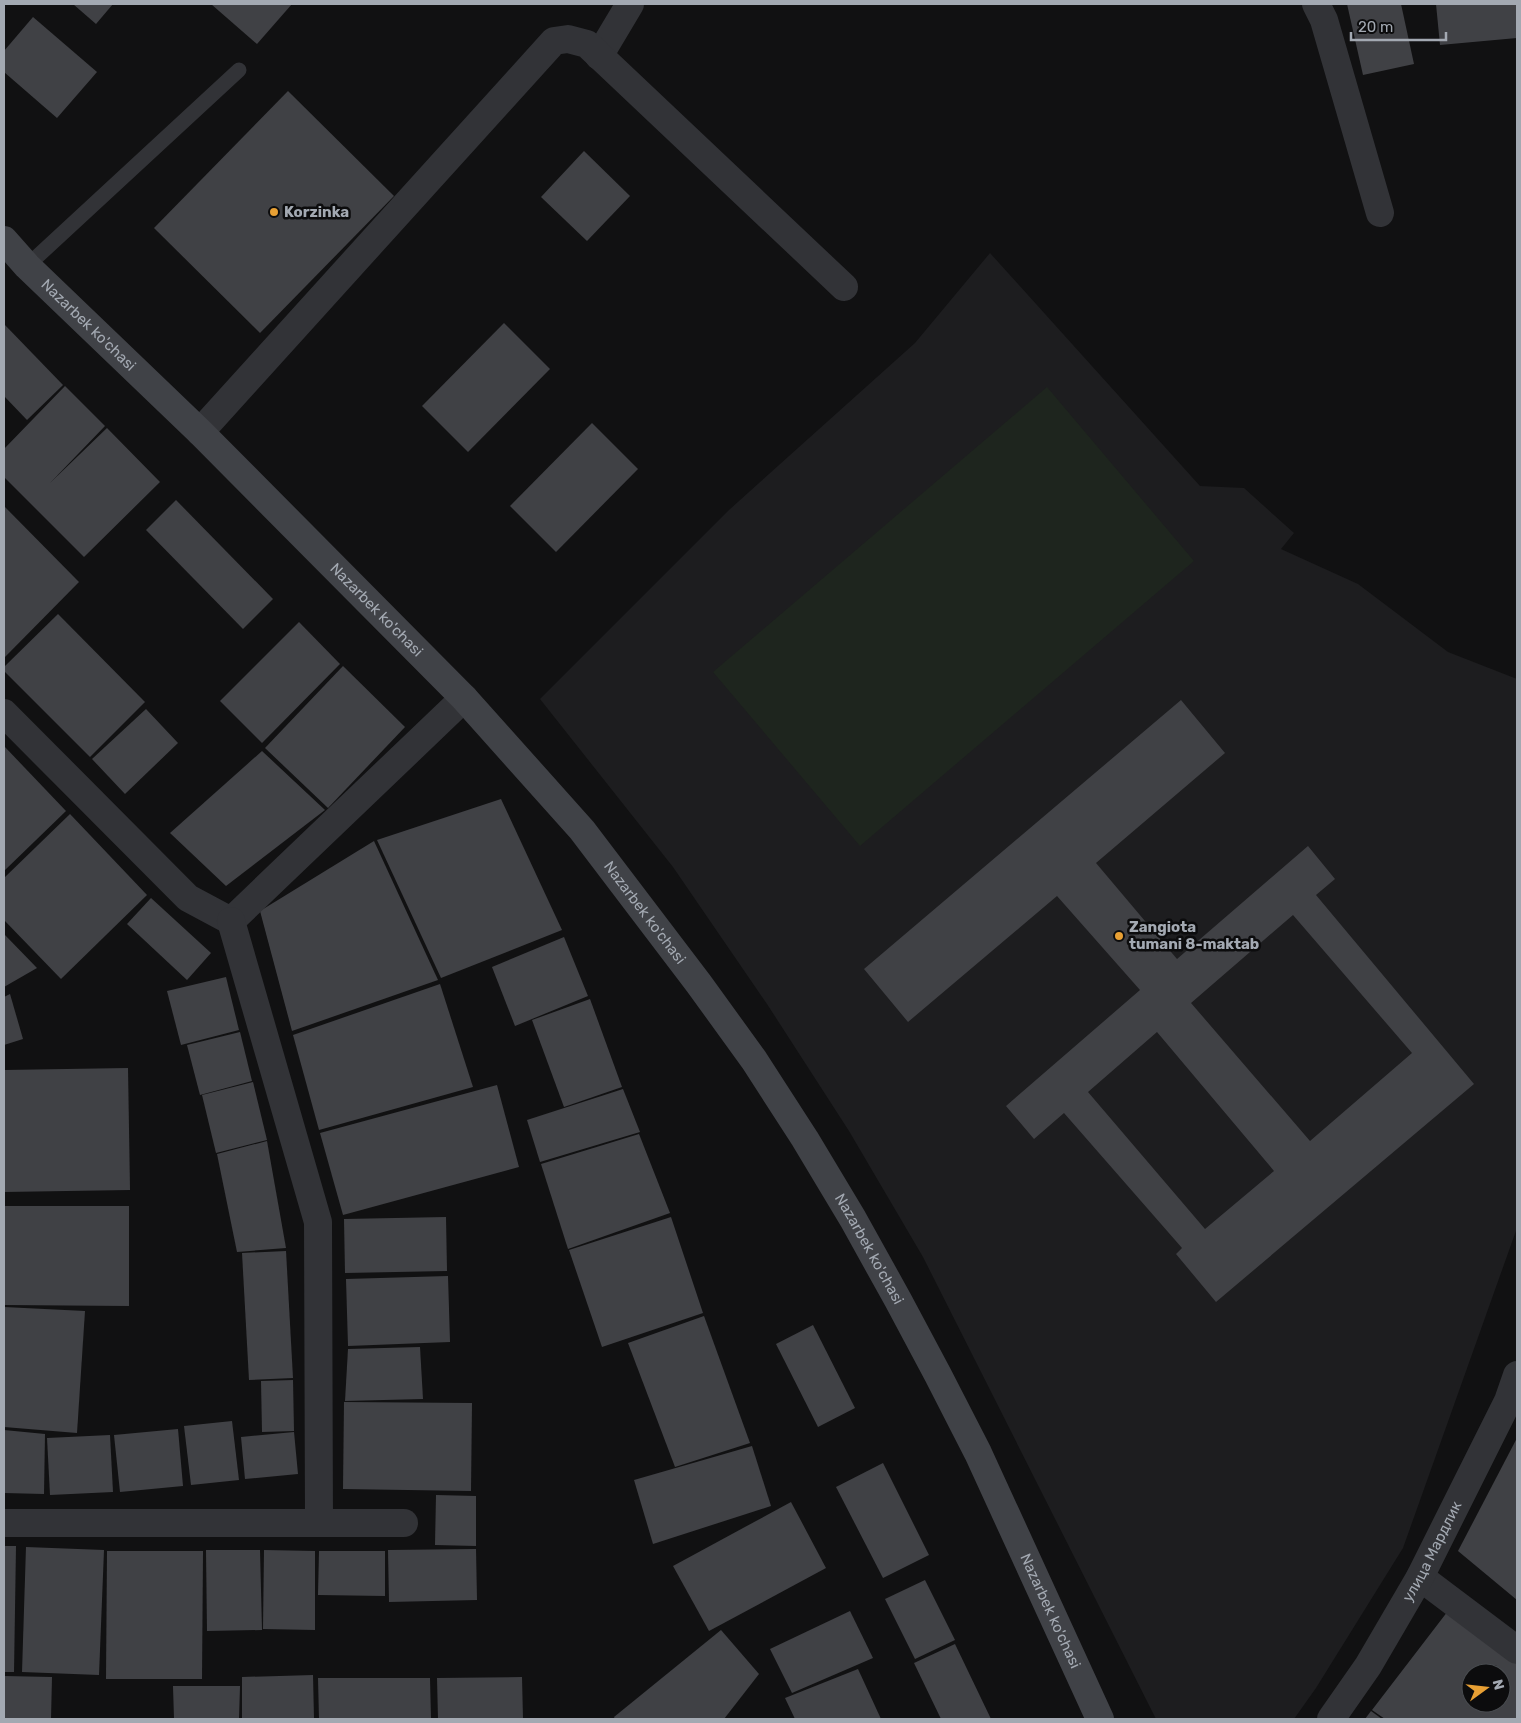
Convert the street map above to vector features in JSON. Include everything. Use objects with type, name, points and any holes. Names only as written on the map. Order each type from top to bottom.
[{"type":"main road","name":"Nazarbek ko'chasi","points":[[4,240],[27,266],[200,432],[464,698],[582,830],[630,891],[738,1038],[805,1138],[853,1219],[978,1453],[1100,1719]]},
{"type":"street","points":[[599,56],[630,4]]},
{"type":"street","points":[[1316,4],[1324,20],[1380,214]]},
{"type":"street","points":[[200,432],[554,41],[568,39],[587,44],[844,287]]},
{"type":"street","points":[[231,921],[464,698]]},
{"type":"street","points":[[4,714],[188,898],[231,921],[318,1222],[319,1522]]},
{"type":"street","name":"улица Мардлик","points":[[1331,1719],[1368,1666],[1420,1577],[1508,1401],[1517,1374]]},
{"type":"street","points":[[4,1523],[404,1523]]},
{"type":"street","points":[[1420,1577],[1517,1650]]},
{"type":"lane","points":[[27,266],[239,70]]},
{"type":"shaded area","name":"Zangiota tumani 8-maktab","points":[[990,253],[1200,486],[1244,488],[1294,533],[1281,549],[1358,584],[1448,652],[1517,679],[1517,1228],[1403,1548],[1316,1688],[1294,1719],[1156,1719],[923,1257],[849,1131],[767,1004],[673,867],[540,699],[729,510],[915,343]]},
{"type":"shaded area","points":[[1047,387],[1194,561],[860,846],[713,672]]},
{"type":"building","points":[[73,4],[113,4],[96,24]]},
{"type":"building","points":[[211,4],[292,4],[257,44]]},
{"type":"building","points":[[1347,4],[1401,4],[1414,64],[1363,75]]},
{"type":"building","points":[[1436,4],[1517,4],[1517,38],[1440,45]]},
{"type":"building","points":[[33,17],[97,72],[57,118],[4,72],[4,51]]},
{"type":"building","name":"Korzinka","points":[[288,91],[394,196],[260,333],[154,228]]},
{"type":"building","points":[[584,151],[630,196],[587,241],[541,197]]},
{"type":"building","points":[[504,323],[550,369],[468,452],[422,406]]},
{"type":"building","points":[[4,324],[63,385],[27,420],[4,396]]},
{"type":"building","points":[[65,386],[105,426],[50,483],[107,428],[160,482],[84,557],[4,477],[4,449]]},
{"type":"building","points":[[592,423],[638,469],[556,552],[510,506]]},
{"type":"building","points":[[176,500],[273,599],[243,629],[146,530]]},
{"type":"building","points":[[4,506],[79,582],[4,658]]},
{"type":"building","points":[[58,614],[145,702],[90,757],[4,671],[4,667]]},
{"type":"building","points":[[299,622],[340,664],[262,743],[220,701]]},
{"type":"building","points":[[343,666],[405,727],[328,808],[265,748]]},
{"type":"building","points":[[1181,700],[1225,753],[1096,863],[1177,959],[1308,846],[1335,879],[1316,895],[1474,1084],[1216,1302],[1176,1254],[1182,1248],[1064,1113],[1034,1139],[1006,1106],[1140,990],[1057,896],[908,1022],[864,969]],"holes":[[[1293,915],[1412,1053],[1310,1141],[1191,1003]],[[1157,1032],[1274,1171],[1205,1229],[1088,1092]]]},
{"type":"building","points":[[146,709],[178,743],[125,794],[92,759]]},
{"type":"building","points":[[4,746],[66,811],[4,871]]},
{"type":"building","points":[[262,751],[325,810],[226,886],[170,833]]},
{"type":"building","points":[[501,799],[562,930],[441,978],[377,840]]},
{"type":"building","points":[[70,814],[147,895],[61,979],[4,920],[4,878]]},
{"type":"building","points":[[374,841],[438,980],[292,1031],[260,911]]},
{"type":"building","points":[[151,898],[211,953],[187,980],[127,924]]},
{"type":"building","points":[[4,934],[37,968],[4,987]]},
{"type":"building","points":[[564,937],[588,996],[515,1026],[492,967]]},
{"type":"building","points":[[226,977],[239,1030],[181,1045],[167,991]]},
{"type":"building","points":[[440,984],[473,1087],[319,1130],[293,1035]]},
{"type":"building","points":[[10,994],[23,1039],[4,1045],[4,997]]},
{"type":"building","points":[[590,999],[622,1087],[564,1107],[532,1020]]},
{"type":"building","points":[[240,1032],[252,1081],[200,1095],[187,1045]]},
{"type":"building","points":[[128,1068],[130,1190],[4,1192],[4,1070]]},
{"type":"building","points":[[253,1082],[267,1140],[216,1153],[202,1095]]},
{"type":"building","points":[[497,1085],[519,1167],[343,1215],[320,1133]]},
{"type":"building","points":[[623,1089],[640,1132],[540,1162],[527,1120]]},
{"type":"building","points":[[639,1134],[670,1213],[568,1249],[541,1164]]},
{"type":"building","points":[[267,1141],[286,1248],[237,1252],[217,1154]]},
{"type":"building","points":[[4,1206],[129,1206],[129,1306],[4,1305]]},
{"type":"building","points":[[446,1217],[447,1271],[345,1273],[344,1219]]},
{"type":"building","points":[[671,1217],[703,1313],[602,1347],[569,1250]]},
{"type":"building","points":[[286,1251],[293,1378],[249,1380],[242,1253]]},
{"type":"building","points":[[448,1276],[450,1342],[348,1346],[346,1279]]},
{"type":"building","points":[[4,1307],[85,1311],[77,1433],[4,1427]]},
{"type":"building","points":[[704,1316],[750,1443],[675,1467],[628,1343]]},
{"type":"building","points":[[813,1325],[855,1408],[818,1427],[776,1344]]},
{"type":"building","points":[[420,1347],[423,1399],[345,1401],[348,1349]]},
{"type":"building","points":[[293,1380],[294,1431],[262,1432],[261,1381]]},
{"type":"building","points":[[344,1402],[472,1403],[471,1491],[343,1489]]},
{"type":"building","points":[[232,1421],[239,1480],[191,1485],[184,1426]]},
{"type":"building","points":[[178,1429],[183,1486],[120,1492],[114,1435]]},
{"type":"building","points":[[4,1430],[45,1434],[44,1494],[4,1493]]},
{"type":"building","points":[[294,1432],[298,1474],[245,1479],[241,1437]]},
{"type":"building","points":[[110,1435],[113,1492],[50,1495],[47,1438]]},
{"type":"building","points":[[1517,1438],[1517,1600],[1458,1551]]},
{"type":"building","points":[[752,1446],[771,1506],[653,1544],[634,1480]]},
{"type":"building","points":[[883,1463],[929,1555],[883,1578],[836,1487]]},
{"type":"building","points":[[436,1495],[476,1496],[476,1546],[435,1545]]},
{"type":"building","points":[[791,1502],[826,1568],[709,1631],[673,1566]]},
{"type":"building","points":[[4,1546],[16,1546],[14,1672],[4,1672]]},
{"type":"building","points":[[26,1547],[104,1550],[99,1675],[22,1672]]},
{"type":"building","points":[[476,1549],[477,1600],[389,1602],[388,1550]]},
{"type":"building","points":[[206,1550],[260,1550],[262,1630],[207,1631]]},
{"type":"building","points":[[264,1550],[315,1551],[315,1630],[263,1629]]},
{"type":"building","points":[[107,1551],[203,1551],[202,1679],[106,1679]]},
{"type":"building","points":[[319,1551],[385,1551],[385,1596],[318,1595]]},
{"type":"building","points":[[925,1580],[955,1640],[915,1659],[885,1599]]},
{"type":"building","points":[[1451,1607],[1517,1662],[1517,1719],[1385,1719],[1372,1710]]},
{"type":"building","points":[[850,1611],[873,1658],[792,1693],[770,1649]]},
{"type":"building","points":[[721,1630],[759,1674],[724,1719],[615,1719],[614,1717]]},
{"type":"building","points":[[955,1644],[991,1719],[941,1719],[914,1663]]},
{"type":"building","points":[[858,1669],[881,1719],[795,1719],[785,1698]]},
{"type":"building","points":[[313,1675],[314,1719],[242,1719],[242,1677]]},
{"type":"building","points":[[4,1676],[52,1677],[51,1719],[4,1719]]},
{"type":"building","points":[[522,1677],[523,1719],[438,1719],[437,1678]]},
{"type":"building","points":[[318,1678],[430,1678],[431,1719],[319,1719]]},
{"type":"building","points":[[173,1686],[240,1686],[239,1719],[174,1719]]},
{"type":"building","points":[[1371,1711],[1382,1719],[1365,1719]]},
{"type":"place","name":"Korzinka","points":[[274,212]]},
{"type":"place","name":"Zangiota tumani 8-maktab","points":[[1119,936]]}]
